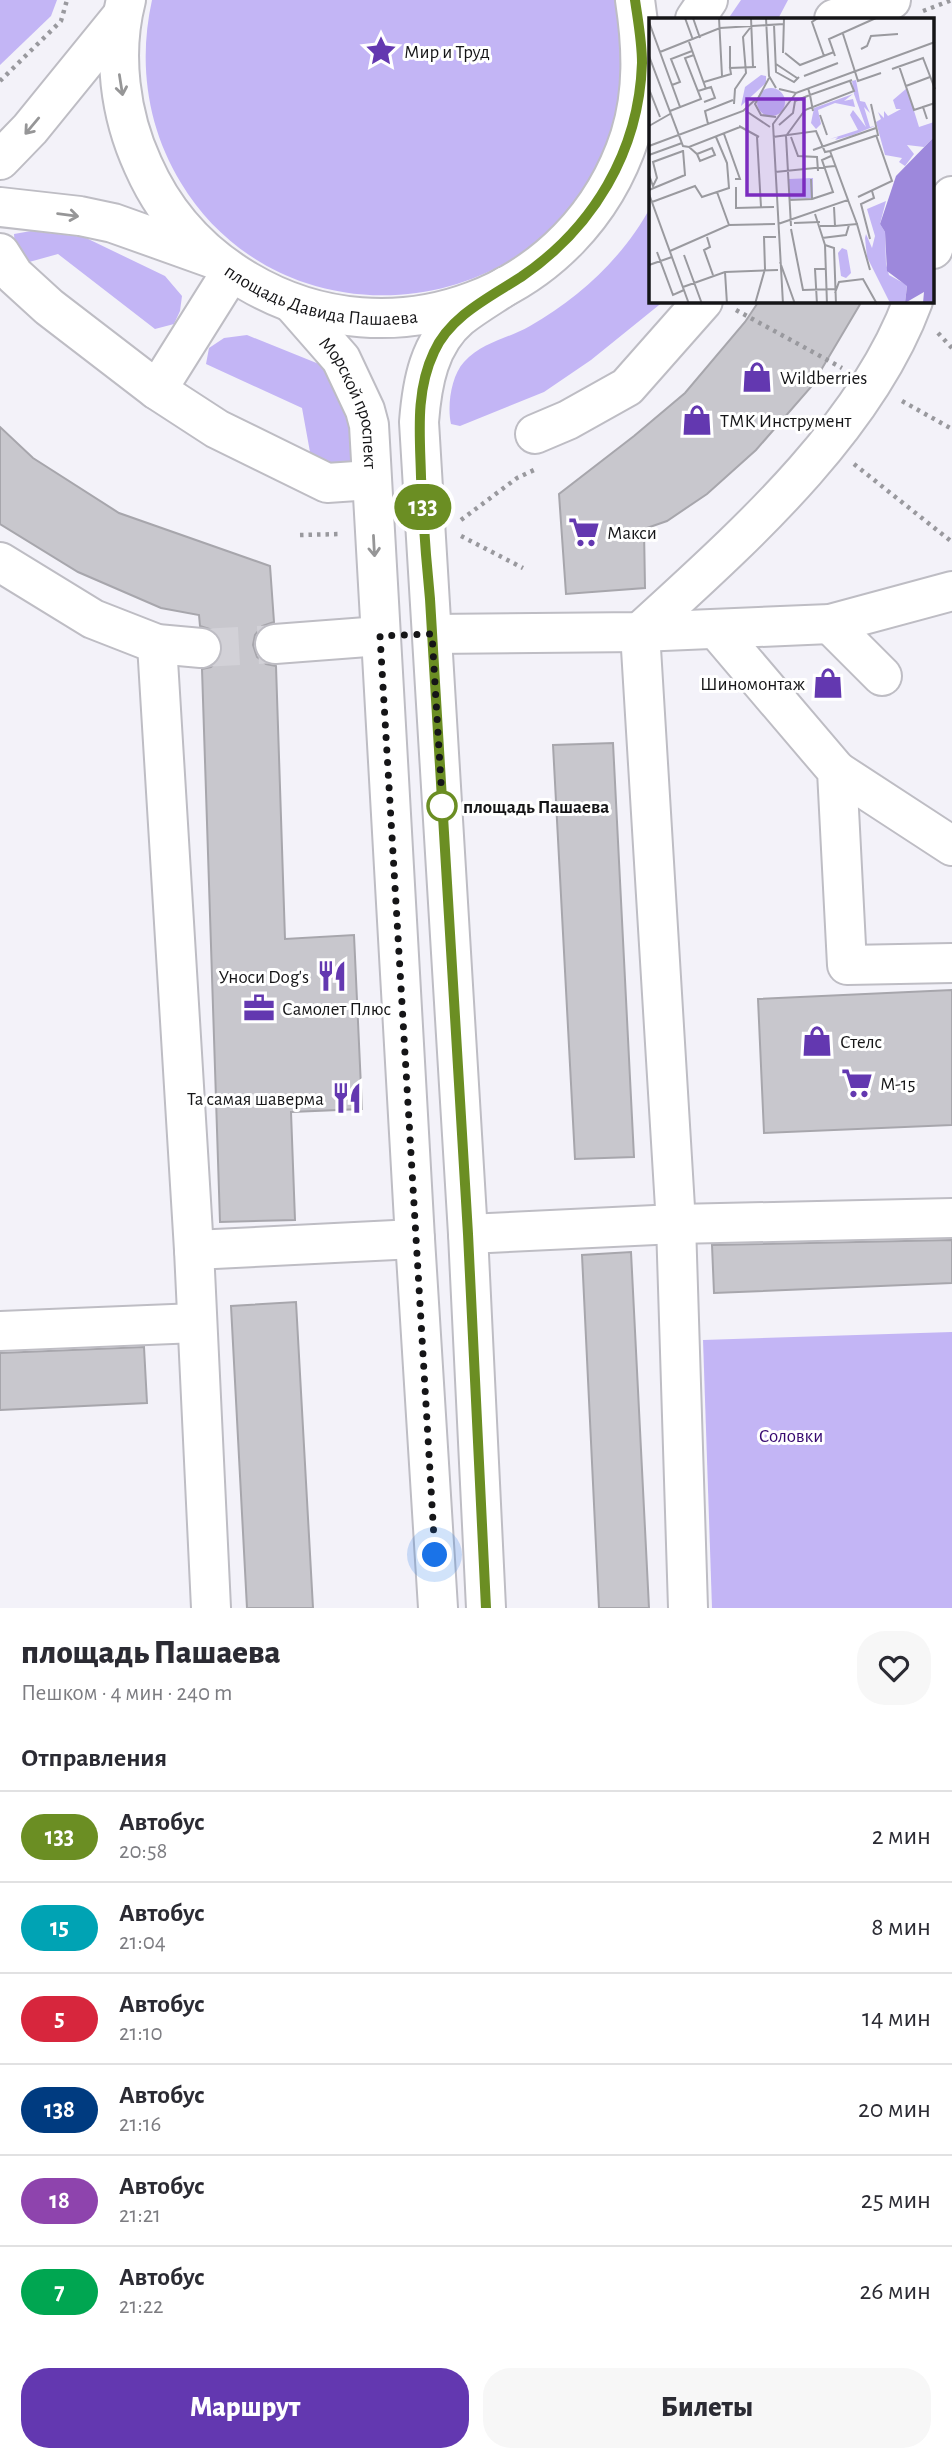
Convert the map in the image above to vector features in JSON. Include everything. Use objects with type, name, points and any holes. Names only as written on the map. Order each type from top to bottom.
[{"type":"main road","name":"площадь Давида Пашаева","points":[[124,8],[120,83],[133,144],[165,207],[185,231],[222,265],[272,296],[342,316],[376,319],[411,317],[456,308],[506,286],[544,261],[585,220],[613,177],[630,135],[642,64],[635,0]]},
{"type":"main road","points":[[696,18],[708,0]]},
{"type":"main road","points":[[837,18],[891,0]]},
{"type":"main road","points":[[0,160],[30,129],[124,8]]},
{"type":"main road","points":[[630,135],[649,102]]},
{"type":"main road","points":[[934,246],[952,196]]},
{"type":"main road","points":[[0,207],[80,216],[113,223],[222,265],[157,390]]},
{"type":"main road","points":[[0,253],[14,275],[49,307],[157,390],[217,429],[327,483],[371,480]]},
{"type":"main road","points":[[486,1608],[468,1234],[419,422],[424,378],[443,335],[460,317],[506,286]]},
{"type":"main road","name":"Морской проспект","points":[[292,303],[341,359],[369,425],[438,1608]]},
{"type":"main road","points":[[535,434],[627,387],[701,303]]},
{"type":"main road","points":[[640,632],[731,548],[812,463],[872,385],[913,303]]},
{"type":"main road","points":[[0,562],[93,619],[157,644],[201,648]]},
{"type":"main road","points":[[275,644],[432,634],[640,632],[830,624],[952,591]]},
{"type":"main road","points":[[830,624],[882,676]]},
{"type":"main road","points":[[716,629],[837,771],[952,846]]},
{"type":"main road","points":[[640,632],[676,1224],[688,1608]]},
{"type":"main road","points":[[157,644],[194,1250],[211,1608]]},
{"type":"main road","points":[[837,771],[848,965],[952,962]]},
{"type":"main road","points":[[468,1234],[676,1224],[952,1218]]},
{"type":"main road","points":[[194,1250],[415,1239]]},
{"type":"main road","points":[[0,1331],[197,1323]]},
{"type":"path","points":[[0,80],[61,21],[67,0]]},
{"type":"path","points":[[942,338],[952,337]]},
{"type":"path","points":[[828,443],[952,542]]},
{"type":"path","points":[[458,522],[517,478]]},
{"type":"path","points":[[449,530],[523,568]]},
{"type":"path","points":[[300,535],[349,534]]},
{"type":"green space","points":[[0,0],[57,0],[51,16],[0,65]]},
{"type":"green space","points":[[152,0],[616,0],[622,50],[620,100],[605,152],[580,197],[546,234],[505,263],[459,283],[409,294],[358,294],[306,283],[268,267],[219,231],[192,200],[169,162],[160,140],[148,94],[146,47]]},
{"type":"green space","points":[[741,0],[788,0],[779,18],[729,18]]},
{"type":"green space","points":[[649,209],[649,303],[662,303],[591,360],[544,392],[460,426],[451,424],[451,391],[464,362],[487,345],[521,330],[566,303],[599,275],[640,225]]},
{"type":"green space","points":[[31,231],[84,237],[165,276],[182,296],[180,311],[174,324],[155,329],[58,254],[22,264],[15,248],[14,234]]},
{"type":"green space","points":[[247,335],[319,364],[342,384],[358,457],[348,467],[312,463],[302,408],[206,364],[209,348],[224,338]]},
{"type":"green space","name":"Соловки","points":[[952,1332],[952,1608],[712,1608],[703,1340]]},
{"type":"building","points":[[758,303],[861,303],[811,387],[756,450],[707,494],[667,521],[644,529],[645,588],[566,594],[559,494],[685,393]]},
{"type":"building","points":[[0,427],[33,458],[119,513],[270,566],[274,622],[262,626],[255,635],[253,645],[257,657],[266,664],[276,666],[285,939],[354,935],[362,1109],[291,1112],[295,1220],[220,1222],[202,669],[211,667],[219,660],[223,651],[221,639],[213,630],[200,626],[199,615],[161,608],[78,572],[0,524]]},
{"type":"building","points":[[613,743],[634,1157],[575,1159],[553,745]]},
{"type":"building","name":"М-15","points":[[952,990],[952,1125],[764,1133],[758,999]]},
{"type":"building","points":[[952,1240],[952,1283],[714,1293],[712,1245]]},
{"type":"building","points":[[631,1252],[649,1608],[599,1608],[582,1255]]},
{"type":"building","points":[[296,1302],[313,1608],[247,1608],[231,1306]]},
{"type":"building","points":[[144,1347],[147,1403],[0,1410],[0,1353]]},
{"type":"tunnel","points":[[201,648],[275,644]]},
{"type":"bus line","name":"133","points":[[486,1608],[468,1234],[424,530],[420,405],[424,378],[443,335],[460,317],[544,261],[565,242],[585,220],[613,177],[630,135],[640,88],[641,43],[635,0]]},
{"type":"place","name":"Мир и Труд","points":[[381,51]]},
{"type":"place","name":"Wildberries","points":[[757,377]]},
{"type":"place","name":"ТМК Инструмент","points":[[697,420]]},
{"type":"place","name":"Макси","points":[[584,532]]},
{"type":"place","name":"Шиномонтаж","points":[[828,683]]},
{"type":"place","name":"площадь Пашаева","points":[[442,806]]},
{"type":"place","name":"Уноси Dog's","points":[[332,976]]},
{"type":"place","name":"Самолет Плюс","points":[[259,1008]]},
{"type":"place","name":"Стелс","points":[[817,1041]]},
{"type":"place","name":"М-15","points":[[857,1083]]},
{"type":"place","name":"Та самая шаверма","points":[[347,1098]]},
{"type":"route","points":[[435,1555],[380,636],[432,634],[443,816],[442,806]]}]
